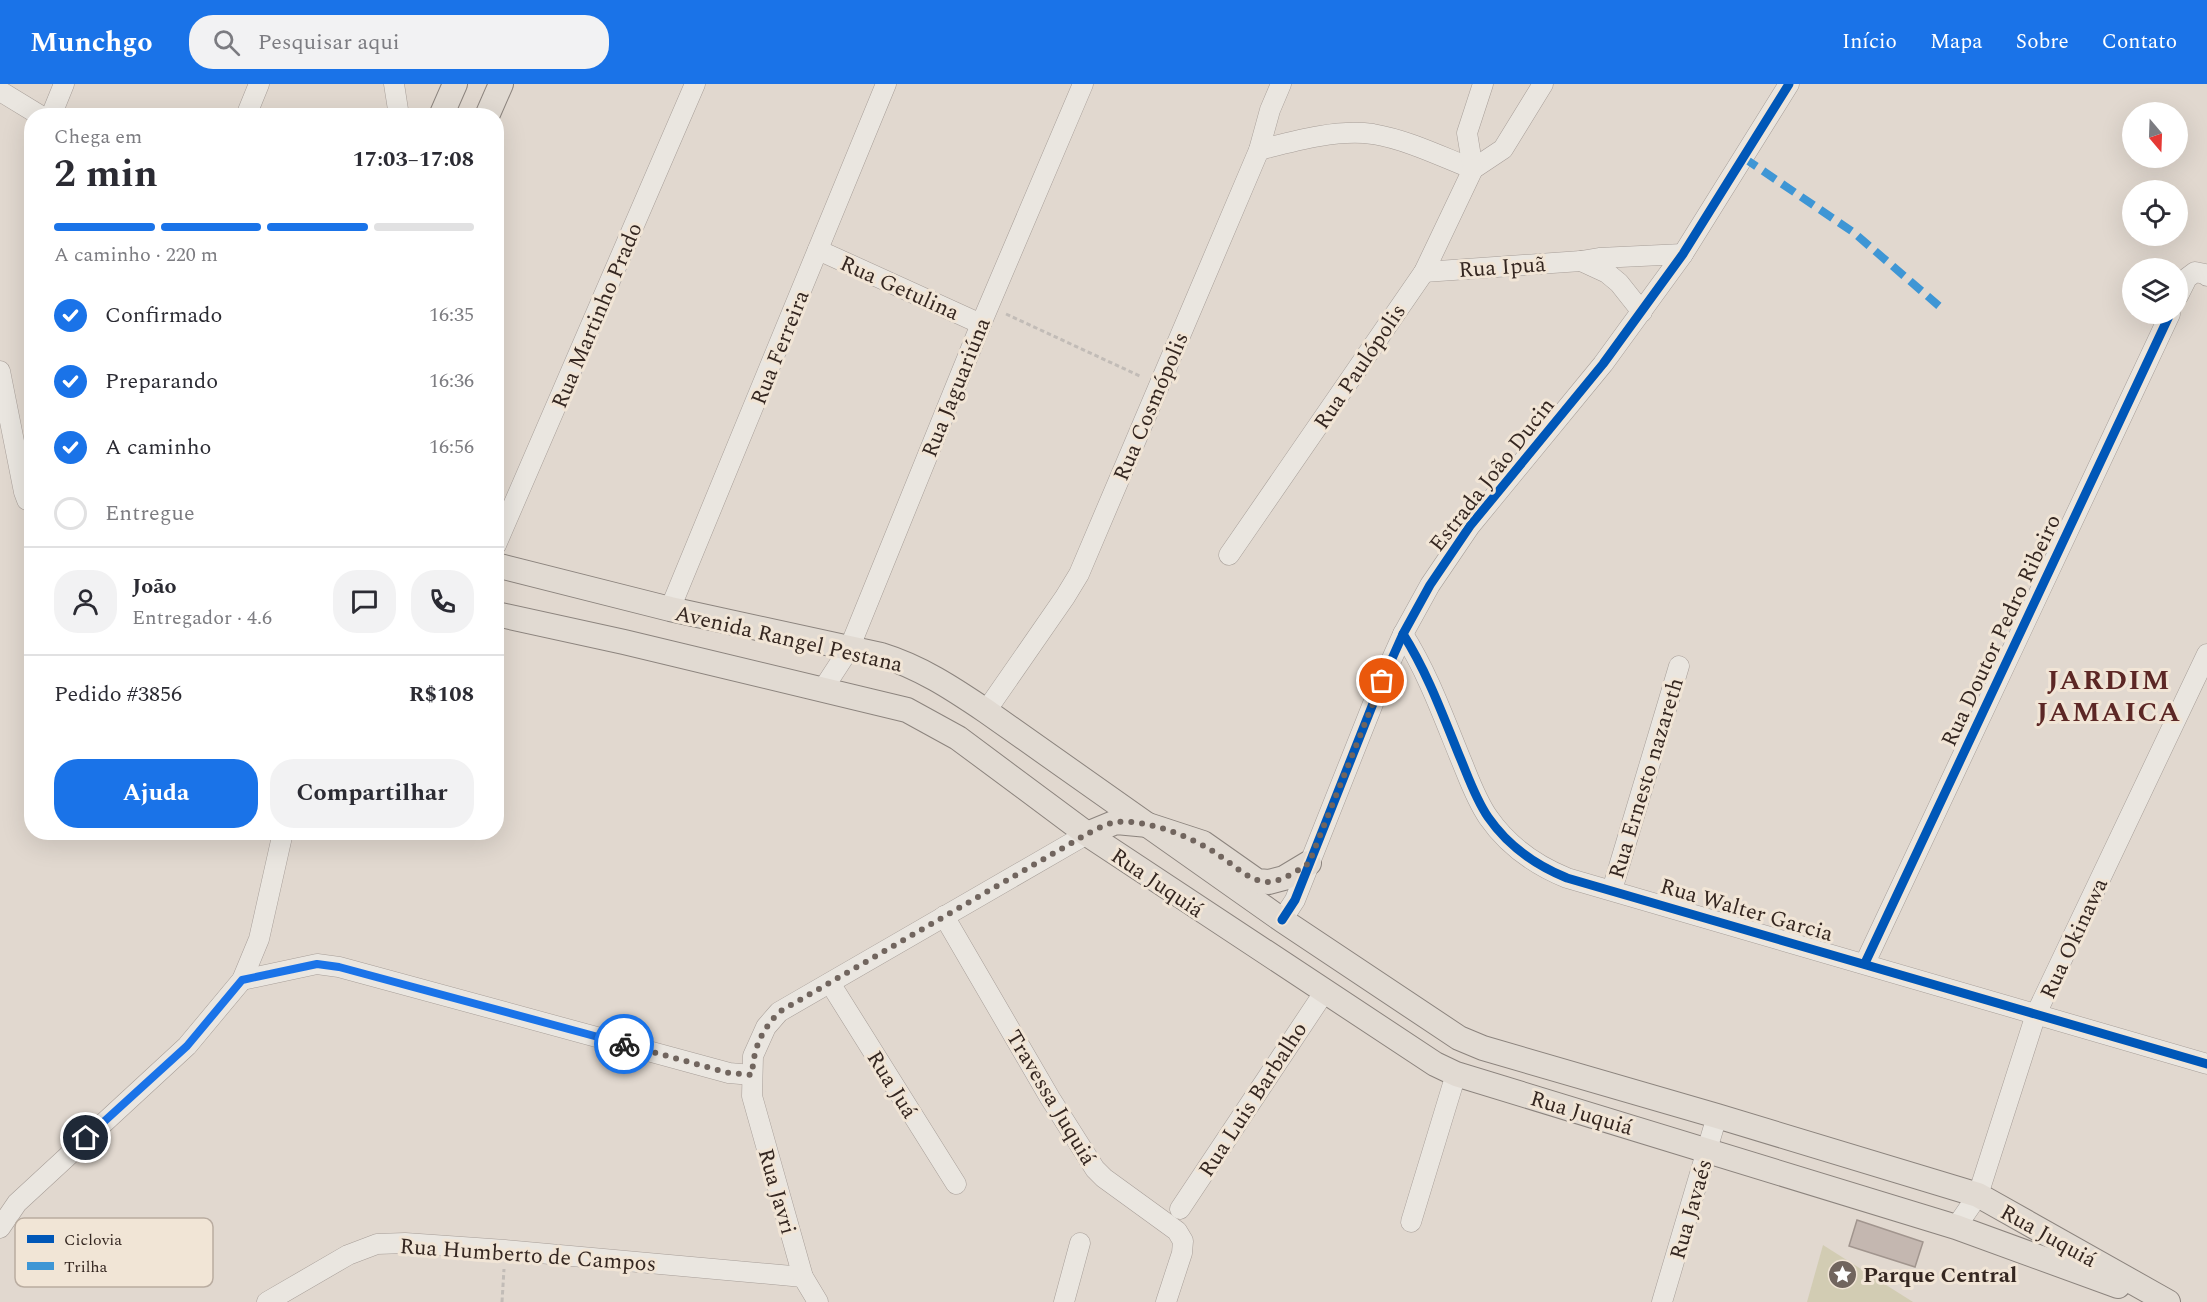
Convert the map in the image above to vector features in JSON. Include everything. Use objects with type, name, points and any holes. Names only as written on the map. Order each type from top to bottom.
[{"type":"main road","points":[[444,108],[455,84]]},
{"type":"main road","points":[[490,108],[501,84]]},
{"type":"main road","name":"Avenida Rangel Pestana","points":[[504,567],[670,609],[902,662],[942,681],[1148,825]]},
{"type":"main road","name":"Avenida Rangel Pestana","points":[[504,616],[823,688],[908,710],[958,738],[1087,834]]},
{"type":"main road","points":[[1087,834],[1116,822],[1148,825],[1203,843],[1257,881],[1269,882],[1284,878],[1309,863]]},
{"type":"main road","name":"Rua Juquiá","points":[[1148,825],[1282,921],[1460,1038],[1483,1048],[1978,1194],[2168,1302]]},
{"type":"main road","name":"Rua Juquiá","points":[[1087,834],[1435,1064],[1456,1074],[1956,1227],[2163,1302]]},
{"type":"main road","points":[[1230,930],[1257,934],[1282,921]]},
{"type":"street","points":[[54,108],[64,84]]},
{"type":"street","points":[[249,108],[259,84]]},
{"type":"street","points":[[394,84],[398,108]]},
{"type":"street","name":"Rua Martinho Prado","points":[[504,526],[695,84]]},
{"type":"street","name":"Rua Ferreira","points":[[670,609],[886,84]]},
{"type":"street","name":"Rua Jaguariúna","points":[[823,688],[849,649],[985,315],[1083,84]]},
{"type":"street","name":"Rua Cosmópolis","points":[[986,711],[1065,597],[1078,574],[1259,150],[1270,110],[1281,84]]},
{"type":"street","points":[[1473,169],[1467,133],[1483,84]]},
{"type":"street","points":[[1473,169],[1503,149],[1543,84]]},
{"type":"street","name":"Estrada João Ducin","points":[[1282,921],[1295,900],[1382,681],[1403,634],[1430,585],[1470,526],[1604,364],[1642,312],[1683,254],[1789,84]]},
{"type":"street","points":[[0,91],[28,108]]},
{"type":"street","points":[[1259,150],[1293,141],[1339,134],[1371,134],[1398,140],[1473,169]]},
{"type":"street","name":"Rua Paulópolis","points":[[1229,555],[1424,272],[1473,169]]},
{"type":"street","name":"Rua Getulina","points":[[818,250],[985,315]]},
{"type":"street","name":"Rua Ipuã","points":[[1424,272],[1599,258],[1683,254]]},
{"type":"street","name":"Rua Ipuã","points":[[1581,261],[1607,273],[1619,283],[1642,312]]},
{"type":"street","points":[[2188,277],[2195,272],[2207,276]]},
{"type":"street","name":"Rua Doutor Pedro Ribeiro","points":[[1865,963],[2165,324]]},
{"type":"street","points":[[0,371],[24,492]]},
{"type":"street","name":"Rua Walter Garcia","points":[[1403,634],[1424,668],[1476,796],[1488,817],[1508,840],[1534,862],[1567,878],[2207,1064]]},
{"type":"street","name":"Rua Okinawa","points":[[1956,1227],[1978,1194],[2036,1014],[2207,654]]},
{"type":"street","name":"Rua Ernesto nazareth","points":[[1612,890],[1679,666]]},
{"type":"street","name":"Rua Juquiá","points":[[752,1075],[753,1056],[766,1027],[779,1012],[1087,834]]},
{"type":"street","points":[[0,1228],[17,1203],[187,1046],[242,980],[259,939],[281,840]]},
{"type":"street","name":"Travessa Juquiá","points":[[944,916],[1050,1098],[1095,1169],[1176,1231],[1183,1241],[1182,1253],[1166,1302]]},
{"type":"street","points":[[242,980],[317,964],[339,967],[729,1073],[752,1075]]},
{"type":"street","name":"Rua Juá","points":[[830,984],[956,1184]]},
{"type":"street","name":"Rua Luis Barbalho","points":[[1180,1209],[1325,991]]},
{"type":"street","points":[[1411,1222],[1456,1074]]},
{"type":"street","name":"Rua Javri","points":[[752,1075],[752,1096],[802,1277],[818,1302]]},
{"type":"street","name":"Rua Javaés","points":[[1662,1302],[1717,1116]]},
{"type":"street","name":"Rua Humberto de Campos","points":[[267,1302],[348,1255],[377,1244],[405,1243],[505,1250],[802,1277]]},
{"type":"street","points":[[1064,1302],[1080,1243]]},
{"type":"path","points":[[985,315],[1158,385]]},
{"type":"path","points":[[502,1302],[505,1250]]},
{"type":"shaded area","name":"Parque Central","points":[[1823,1245],[1913,1302],[1807,1302]]},
{"type":"building","points":[[1857,1220],[1923,1242],[1915,1267],[1849,1246]]},
{"type":"marked path","points":[[1744,158],[1853,232],[1939,306]]},
{"type":"cycle path","points":[[1282,920],[1295,900],[1382,681],[1403,634],[1430,585],[1470,526],[1603,364],[1683,254],[1789,84]]},
{"type":"cycle path","points":[[1865,963],[2165,324]]},
{"type":"cycle path","points":[[1403,634],[1427,678],[1483,810],[1513,846],[1544,867],[1567,878],[2207,1064]]},
{"type":"way so far","points":[[624,1044],[729,1073],[752,1075],[753,1056],[758,1041],[779,1012],[1087,834],[1116,822],[1148,825],[1203,843],[1257,881],[1269,882],[1284,878],[1309,863],[1382,681]]},
{"type":"place","name":"Parque Central","points":[[1842,1274]]},
{"type":"district","name":"JARDIM JAMAICA","points":[[2109,695]]},
{"type":"route","points":[[86,1138],[187,1046],[242,980],[294,967],[317,964],[339,967],[624,1044]]}]
